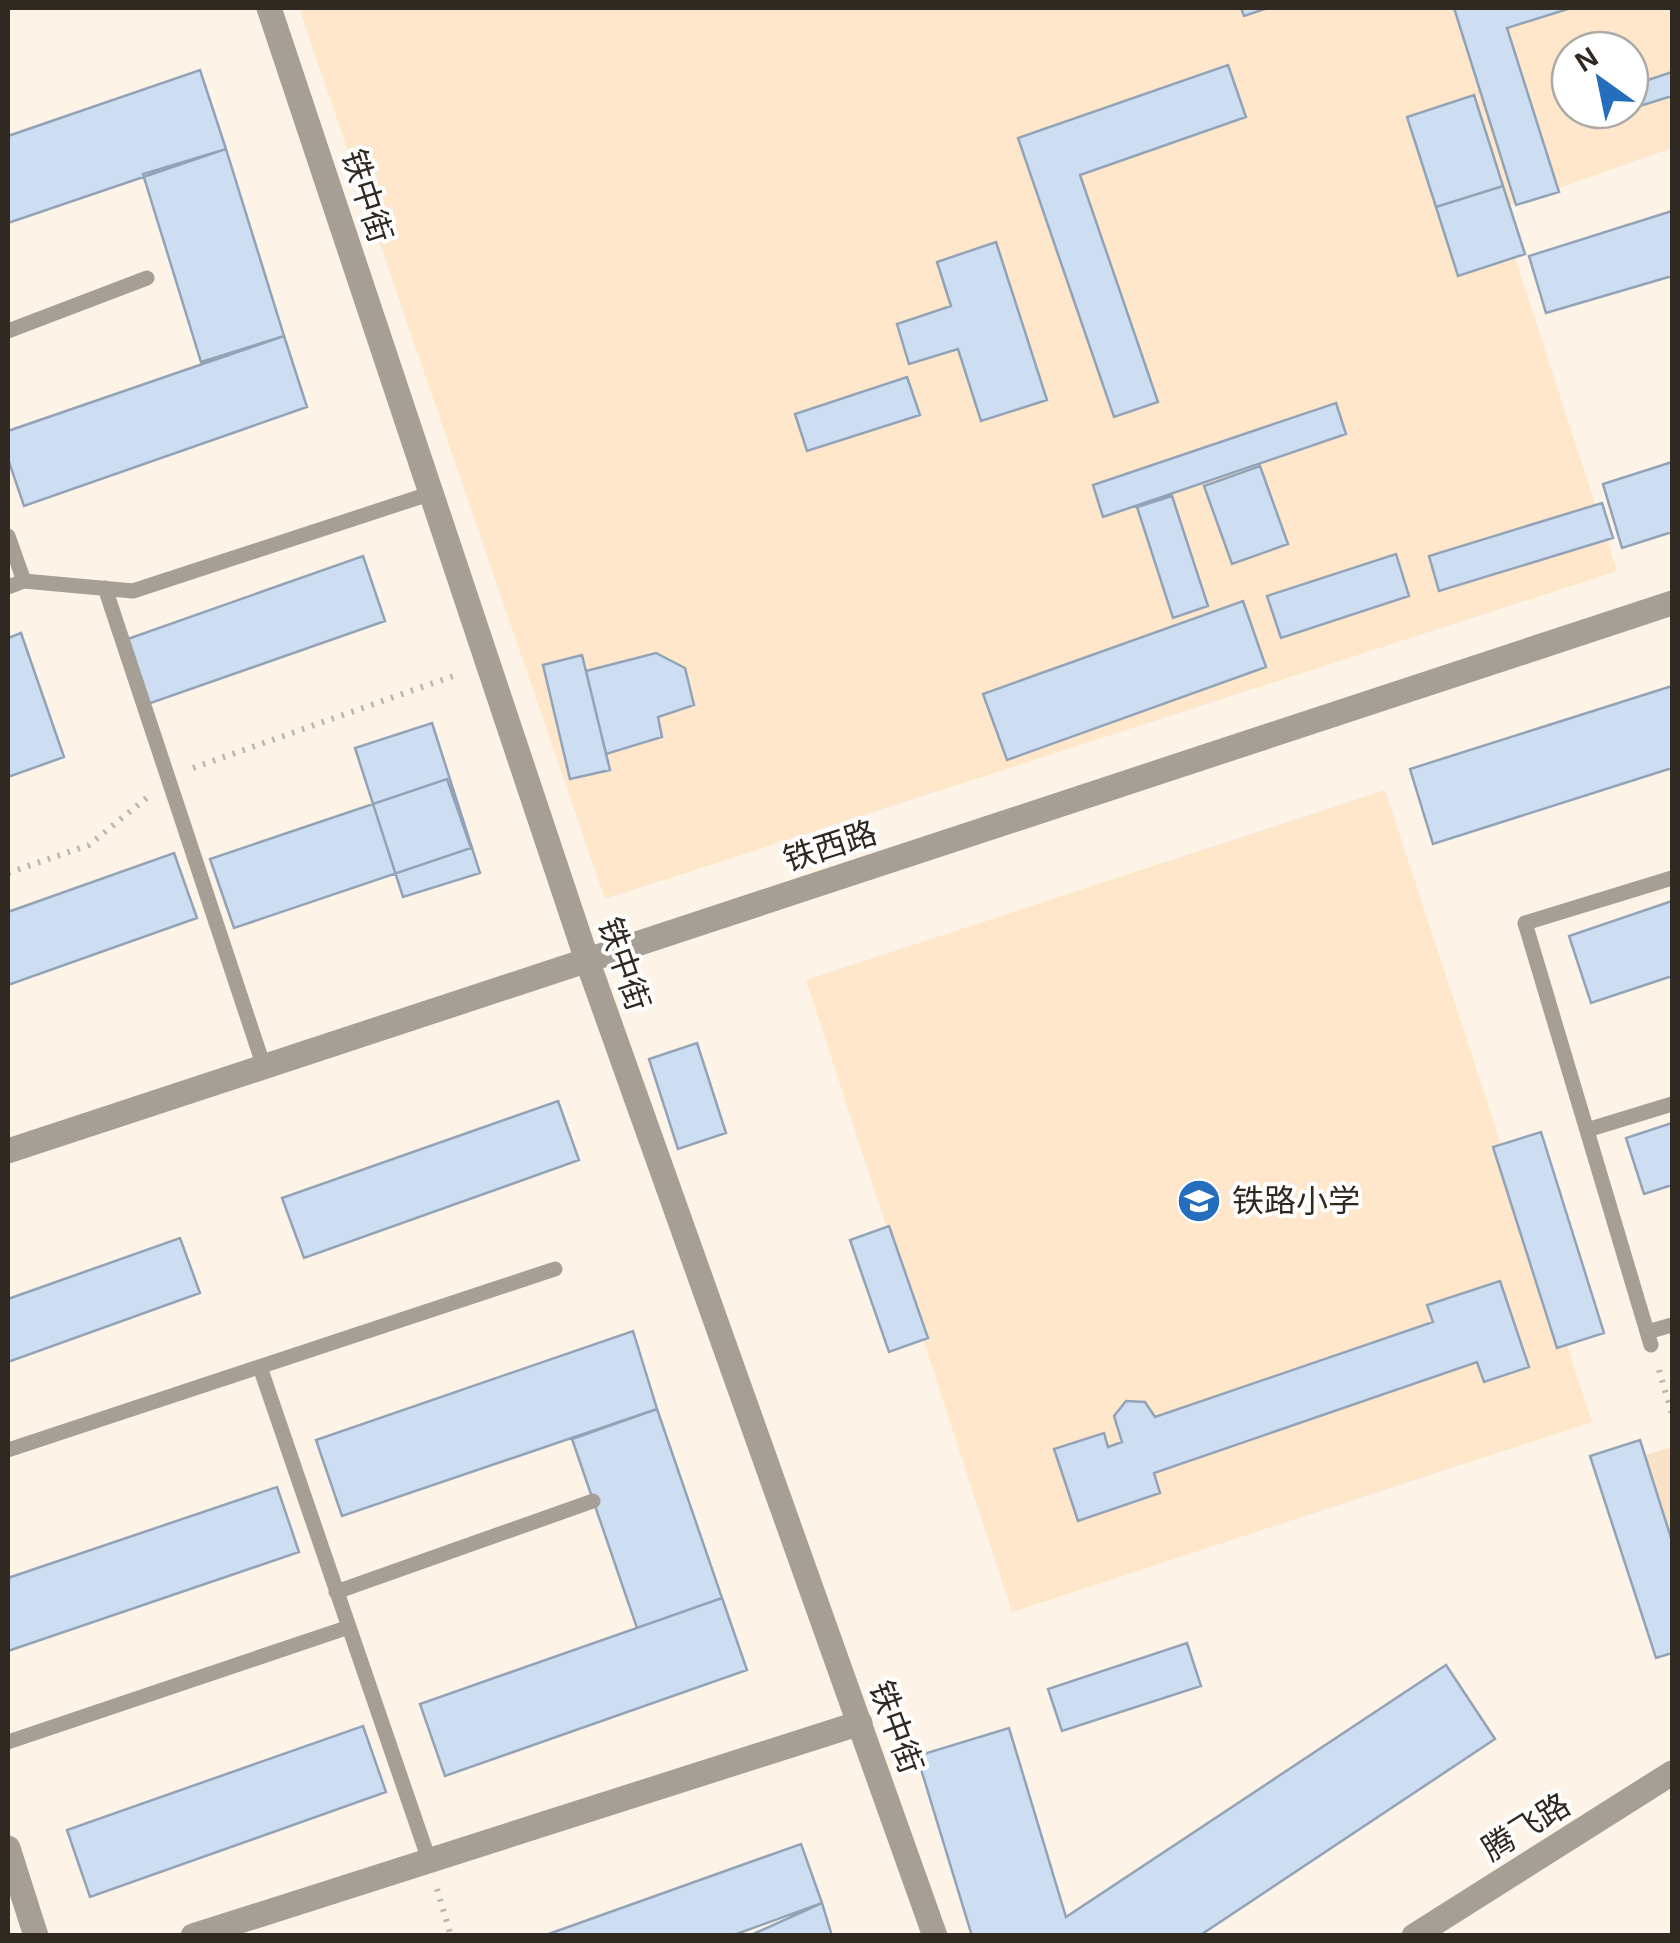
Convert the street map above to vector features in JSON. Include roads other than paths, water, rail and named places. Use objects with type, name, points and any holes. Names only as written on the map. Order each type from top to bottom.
[{"type":"street","name":"铁中街","points":[[269,8],[588,960],[936,1936]]},
{"type":"street","name":"铁西路","points":[[8,1151],[1672,602]]},
{"type":"street","points":[[193,1936],[860,1723]]},
{"type":"street","name":"腾飞路","points":[[1414,1936],[1672,1773]]},
{"type":"street","points":[[8,1848],[36,1936]]},
{"type":"lane","points":[[8,331],[147,278]]},
{"type":"lane","points":[[8,587],[24,581],[133,591],[432,493]]},
{"type":"lane","points":[[8,536],[24,581]]},
{"type":"lane","points":[[105,588],[264,1066]]},
{"type":"lane","points":[[1672,878],[1525,923],[1649,1339],[1672,1324]]},
{"type":"lane","points":[[1587,1130],[1672,1104]]},
{"type":"lane","points":[[8,1450],[555,1269]]},
{"type":"lane","points":[[260,1367],[429,1860]]},
{"type":"lane","points":[[336,1592],[593,1502]]},
{"type":"lane","points":[[8,1742],[348,1628]]},
{"type":"place","name":"铁路小学","points":[[1199,1201]]}]
